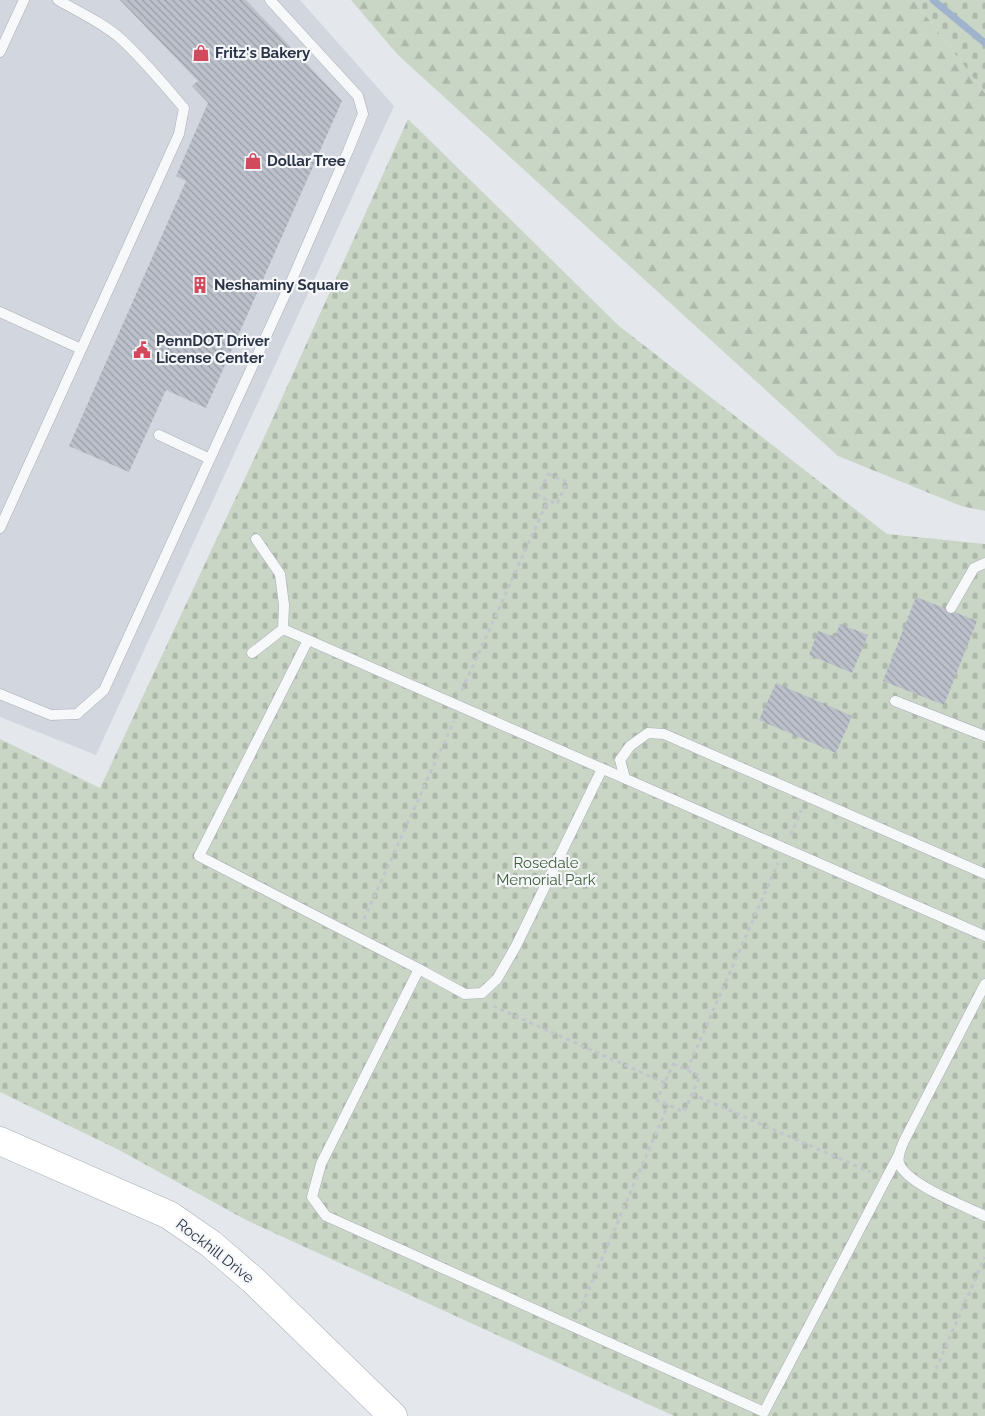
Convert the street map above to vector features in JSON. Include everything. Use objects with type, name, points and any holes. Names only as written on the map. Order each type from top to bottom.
[{"type":"street","name":"Rockhill Drive","points":[[0,1141],[169,1215],[211,1244],[253,1280],[392,1416]]},
{"type":"lane","points":[[0,52],[24,0]]},
{"type":"lane","points":[[0,528],[179,134],[184,108],[120,38],[58,0]]},
{"type":"lane","points":[[0,694],[51,715],[77,714],[104,690],[290,284],[363,114],[358,96],[270,0]]},
{"type":"lane","points":[[0,312],[81,349]]},
{"type":"lane","points":[[159,435],[210,459]]},
{"type":"lane","points":[[252,653],[283,629],[284,605],[280,574],[256,539]]},
{"type":"lane","points":[[951,608],[974,568],[985,563]]},
{"type":"lane","points":[[283,629],[985,936]]},
{"type":"lane","points":[[308,640],[199,856],[465,994],[482,993],[497,979],[516,946],[602,769]]},
{"type":"lane","points":[[895,701],[985,736]]},
{"type":"lane","points":[[625,778],[620,760],[630,746],[648,733],[664,734],[985,874]]},
{"type":"lane","points":[[419,970],[321,1164],[312,1197],[326,1216],[764,1412],[898,1156],[985,984]]},
{"type":"lane","points":[[898,1156],[899,1164],[908,1176],[925,1188],[985,1216]]},
{"type":"path","points":[[548,474],[567,482],[557,504],[548,500],[538,496],[548,474]]},
{"type":"path","points":[[364,919],[548,500]]},
{"type":"path","points":[[687,1070],[807,796]]},
{"type":"path","points":[[465,994],[665,1083]]},
{"type":"path","points":[[673,1064],[700,1076],[684,1112],[657,1100],[665,1083],[673,1064]]},
{"type":"path","points":[[692,1094],[886,1179]]},
{"type":"path","points":[[573,1326],[668,1105]]},
{"type":"path","points":[[936,1370],[985,1257]]},
{"type":"shaded area","points":[[0,0],[300,0],[394,106],[96,755],[0,717]]},
{"type":"green space","points":[[351,0],[914,0],[985,93],[985,511],[961,506],[838,456],[398,55]]},
{"type":"green space","points":[[914,0],[985,0],[985,93]]},
{"type":"green space","name":"Rosedale Memorial Park","points":[[408,119],[619,326],[887,534],[985,544],[985,1416],[674,1416],[246,1220],[119,1150],[0,1092],[0,739],[100,788],[267,431]]},
{"type":"building","name":"Neshaminy Square","points":[[120,0],[246,0],[342,101],[206,408],[166,390],[129,472],[69,446],[186,181],[176,176],[208,103],[192,86],[198,81]]},
{"type":"building","points":[[916,597],[977,621],[944,705],[883,681]]},
{"type":"building","points":[[840,624],[868,635],[852,673],[809,655],[818,631],[835,637]]},
{"type":"building","points":[[776,683],[852,716],[836,753],[759,720]]},
{"type":"waterway","points":[[933,0],[985,43]]},
{"type":"place","name":"Fritz's Bakery","points":[[201,53]]},
{"type":"place","name":"Dollar Tree","points":[[253,161]]},
{"type":"place","name":"Neshaminy Square","points":[[200,285]]},
{"type":"place","name":"PennDOT Driver License Center","points":[[142,350]]}]
